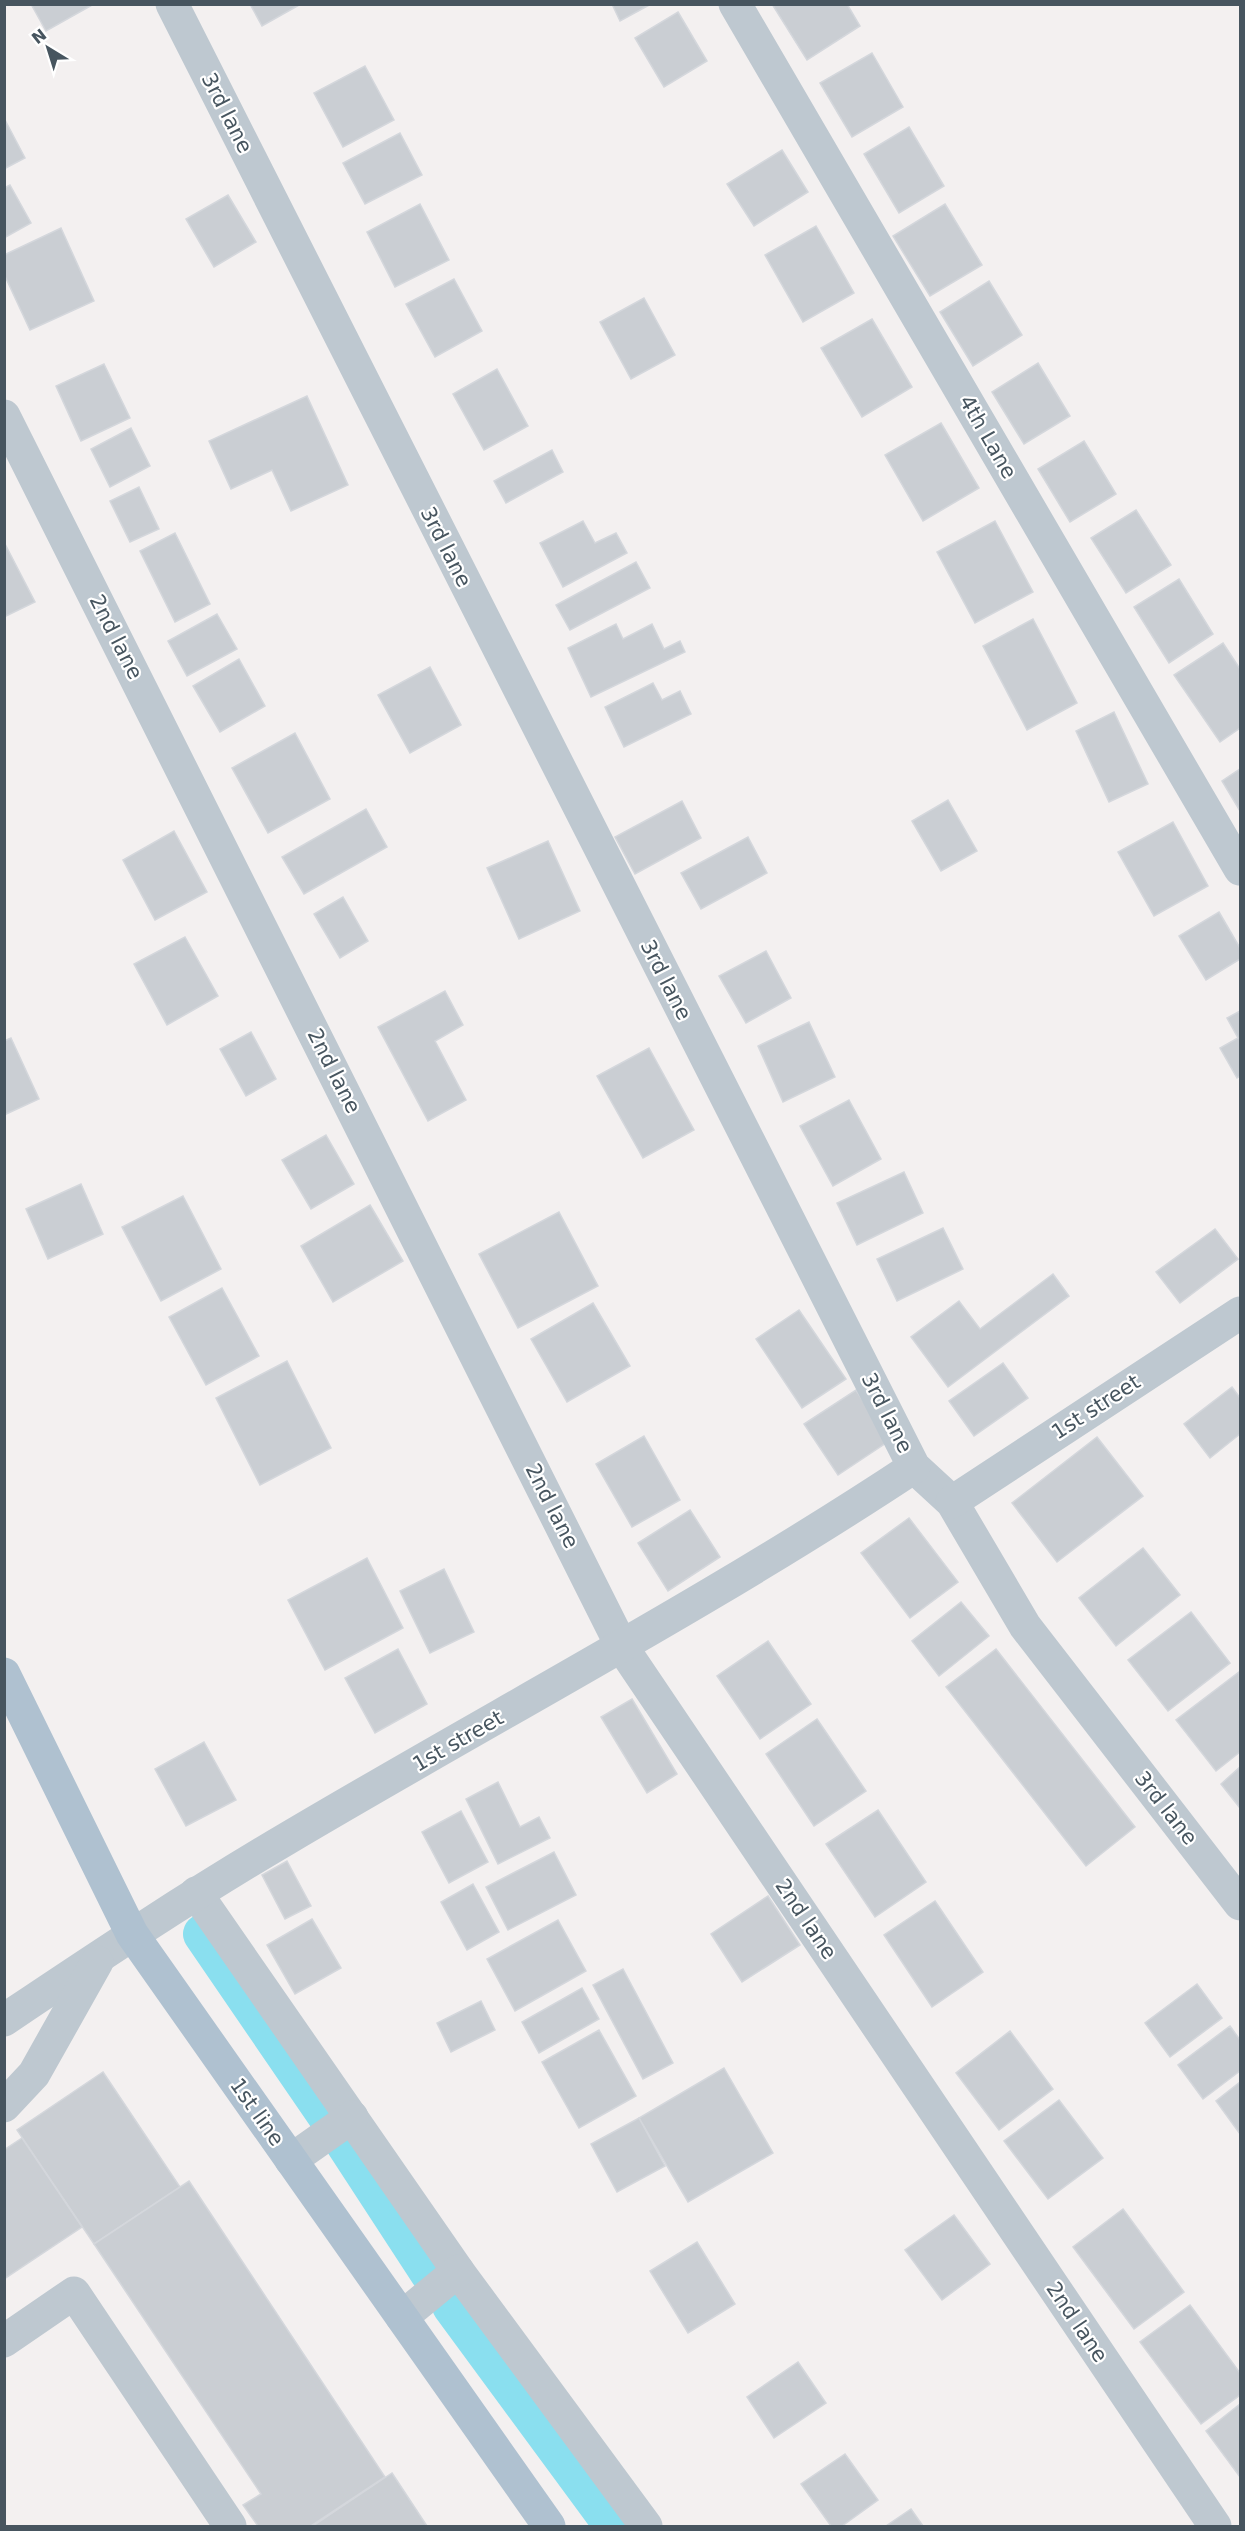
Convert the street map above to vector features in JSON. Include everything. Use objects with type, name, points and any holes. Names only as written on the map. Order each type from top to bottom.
[{"type":"main road","name":"1st line","points":[[4,1674],[132,1934],[549,2526]]},
{"type":"street","name":"3rd lane","points":[[172,4],[914,1467],[952,1502],[1025,1626],[1240,1904]]},
{"type":"street","name":"4th Lane","points":[[735,4],[1240,869]]},
{"type":"street","name":"2nd lane","points":[[4,416],[622,1647],[1215,2526]]},
{"type":"street","name":"1st street","points":[[952,1502],[1240,1313]]},
{"type":"street","name":"1st street","points":[[4,2020],[196,1893],[291,1836],[622,1647],[833,1520],[914,1467]]},
{"type":"street","points":[[196,1893],[458,2271],[646,2526]]},
{"type":"street","points":[[4,2106],[34,2073],[101,1955]]},
{"type":"street","points":[[291,2160],[352,2117]]},
{"type":"street","points":[[402,2317],[458,2271]]},
{"type":"street","points":[[4,2341],[74,2293],[230,2526]]},
{"type":"building","points":[[31,4],[94,4],[46,31]]},
{"type":"building","points":[[250,4],[301,4],[262,26]]},
{"type":"building","points":[[612,4],[651,4],[620,21]]},
{"type":"building","points":[[772,4],[847,4],[860,26],[807,60]]},
{"type":"building","points":[[678,12],[707,61],[664,87],[635,38]]},
{"type":"building","points":[[872,53],[903,107],[852,137],[820,83]]},
{"type":"building","points":[[365,66],[394,120],[343,147],[314,93]]},
{"type":"building","points":[[4,118],[25,158],[4,169]]},
{"type":"building","points":[[909,127],[944,186],[899,213],[864,154]]},
{"type":"building","points":[[400,133],[422,175],[365,204],[343,163]]},
{"type":"building","points":[[782,150],[808,192],[754,226],[727,184]]},
{"type":"building","points":[[10,185],[31,223],[4,238],[4,188]]},
{"type":"building","points":[[228,195],[256,242],[214,267],[186,219]]},
{"type":"building","points":[[420,204],[449,260],[395,287],[367,232]]},
{"type":"building","points":[[945,204],[982,265],[930,296],[893,236]]},
{"type":"building","points":[[816,226],[854,293],[803,322],[765,255]]},
{"type":"building","points":[[61,228],[94,301],[30,330],[4,274],[4,255]]},
{"type":"building","points":[[454,279],[482,331],[435,357],[406,304]]},
{"type":"building","points":[[989,281],[1022,335],[973,366],[940,312]]},
{"type":"building","points":[[644,298],[675,355],[631,379],[600,322]]},
{"type":"building","points":[[872,319],[912,387],[862,417],[821,348]]},
{"type":"building","points":[[1038,363],[1070,416],[1024,444],[992,392]]},
{"type":"building","points":[[104,364],[130,418],[81,441],[56,386]]},
{"type":"building","points":[[497,369],[528,426],[484,450],[453,394]]},
{"type":"building","points":[[307,396],[348,485],[291,511],[272,470],[231,489],[209,441]]},
{"type":"building","points":[[941,423],[979,488],[923,521],[885,455]]},
{"type":"building","points":[[131,428],[150,466],[110,487],[91,449]]},
{"type":"building","points":[[1084,441],[1116,494],[1070,522],[1038,469]]},
{"type":"building","points":[[552,450],[563,472],[506,503],[494,481]]},
{"type":"building","points":[[139,487],[159,529],[130,542],[110,501]]},
{"type":"building","points":[[1136,510],[1171,565],[1126,593],[1091,538]]},
{"type":"building","points":[[583,521],[595,543],[616,533],[627,553],[563,587],[540,543]]},
{"type":"building","points":[[995,521],[1033,592],[975,623],[937,552]]},
{"type":"building","points":[[175,533],[210,604],[175,622],[140,551]]},
{"type":"building","points":[[4,542],[35,602],[4,617]]},
{"type":"building","points":[[636,562],[650,588],[570,630],[556,605]]},
{"type":"building","points":[[1179,579],[1213,634],[1169,663],[1134,607]]},
{"type":"building","points":[[217,614],[237,649],[187,676],[168,641]]},
{"type":"building","points":[[1033,619],[1077,703],[1027,730],[983,646]]},
{"type":"building","points":[[616,624],[623,639],[652,624],[664,649],[680,641],[685,652],[591,697],[568,648]]},
{"type":"building","points":[[1223,643],[1240,669],[1240,728],[1220,742],[1174,675]]},
{"type":"building","points":[[239,659],[265,706],[220,732],[193,686]]},
{"type":"building","points":[[430,667],[461,725],[410,753],[378,695]]},
{"type":"building","points":[[653,683],[662,700],[680,691],[691,714],[624,747],[605,707]]},
{"type":"building","points":[[1114,712],[1148,784],[1109,802],[1076,731]]},
{"type":"building","points":[[295,733],[330,799],[268,833],[232,768]]},
{"type":"building","points":[[1240,769],[1240,811],[1222,781]]},
{"type":"building","points":[[948,800],[977,851],[941,871],[912,821]]},
{"type":"building","points":[[682,801],[701,838],[635,874],[615,837]]},
{"type":"building","points":[[366,809],[387,847],[304,894],[282,857]]},
{"type":"building","points":[[1173,822],[1208,886],[1154,916],[1118,852]]},
{"type":"building","points":[[174,831],[207,892],[155,920],[123,860]]},
{"type":"building","points":[[748,837],[767,873],[701,909],[681,873]]},
{"type":"building","points":[[548,841],[580,911],[519,939],[487,868]]},
{"type":"building","points":[[343,897],[368,941],[340,958],[314,914]]},
{"type":"building","points":[[1219,912],[1240,948],[1240,959],[1206,980],[1179,936]]},
{"type":"building","points":[[185,937],[218,996],[167,1025],[134,964]]},
{"type":"building","points":[[766,951],[791,998],[746,1023],[719,976]]},
{"type":"building","points":[[445,991],[463,1025],[435,1041],[466,1100],[428,1121],[378,1027]]},
{"type":"building","points":[[1240,1011],[1240,1076],[1237,1078],[1220,1048],[1238,1038],[1227,1018]]},
{"type":"building","points":[[809,1022],[835,1077],[783,1102],[758,1046]]},
{"type":"building","points":[[251,1032],[276,1079],[246,1096],[220,1049]]},
{"type":"building","points":[[11,1038],[39,1099],[4,1115],[4,1041]]},
{"type":"building","points":[[649,1048],[694,1130],[643,1158],[597,1076]]},
{"type":"building","points":[[849,1100],[881,1159],[833,1186],[800,1126]]},
{"type":"building","points":[[326,1135],[354,1184],[311,1209],[282,1160]]},
{"type":"building","points":[[904,1172],[923,1213],[857,1245],[837,1203]]},
{"type":"building","points":[[81,1184],[103,1234],[48,1259],[26,1209]]},
{"type":"building","points":[[183,1196],[221,1269],[161,1301],[122,1227]]},
{"type":"building","points":[[370,1205],[403,1261],[333,1302],[301,1246]]},
{"type":"building","points":[[559,1212],[598,1286],[518,1328],[479,1254]]},
{"type":"building","points":[[943,1228],[963,1269],[897,1301],[877,1259]]},
{"type":"building","points":[[1215,1229],[1238,1259],[1180,1303],[1156,1272]]},
{"type":"building","points":[[1053,1274],[1069,1296],[948,1387],[911,1337],[959,1301],[980,1329]]},
{"type":"building","points":[[222,1288],[259,1356],[206,1385],[169,1317]]},
{"type":"building","points":[[593,1303],[630,1366],[567,1402],[531,1339]]},
{"type":"building","points":[[799,1310],[846,1379],[802,1408],[756,1339]]},
{"type":"building","points":[[287,1361],[331,1448],[260,1485],[216,1398]]},
{"type":"building","points":[[1003,1363],[1028,1398],[974,1436],[949,1401]]},
{"type":"building","points":[[1232,1387],[1240,1398],[1240,1434],[1210,1458],[1184,1424]]},
{"type":"building","points":[[856,1390],[889,1441],[838,1475],[804,1424]]},
{"type":"building","points":[[644,1436],[680,1500],[632,1527],[596,1464]]},
{"type":"building","points":[[1097,1437],[1143,1496],[1057,1562],[1012,1503]]},
{"type":"building","points":[[690,1510],[720,1557],[668,1591],[638,1543]]},
{"type":"building","points":[[909,1518],[958,1582],[910,1618],[861,1553]]},
{"type":"building","points":[[1143,1548],[1180,1595],[1116,1646],[1079,1598]]},
{"type":"building","points":[[367,1558],[403,1628],[325,1670],[288,1600]]},
{"type":"building","points":[[444,1569],[474,1632],[430,1653],[400,1591]]},
{"type":"building","points":[[961,1602],[989,1636],[939,1676],[912,1641]]},
{"type":"building","points":[[1191,1612],[1230,1663],[1168,1711],[1128,1660]]},
{"type":"building","points":[[768,1641],[811,1704],[760,1739],[717,1676]]},
{"type":"building","points":[[398,1649],[427,1704],[375,1733],[345,1678]]},
{"type":"building","points":[[996,1649],[1135,1827],[1086,1866],[946,1687]]},
{"type":"building","points":[[1239,1672],[1240,1752],[1216,1771],[1176,1720]]},
{"type":"building","points":[[632,1699],[677,1774],[647,1793],[601,1717]]},
{"type":"building","points":[[817,1719],[866,1791],[814,1826],[766,1754]]},
{"type":"building","points":[[204,1742],[236,1800],[186,1826],[155,1769]]},
{"type":"building","points":[[1240,1767],[1240,1808],[1221,1784]]},
{"type":"building","points":[[498,1782],[520,1827],[539,1817],[550,1838],[498,1864],[466,1799]]},
{"type":"building","points":[[878,1810],[926,1882],[875,1917],[826,1844]]},
{"type":"building","points":[[461,1811],[488,1862],[449,1883],[422,1832]]},
{"type":"building","points":[[554,1852],[576,1895],[508,1930],[486,1887]]},
{"type":"building","points":[[287,1861],[311,1906],[285,1919],[262,1875]]},
{"type":"building","points":[[473,1884],[499,1932],[467,1950],[441,1902]]},
{"type":"building","points":[[768,1896],[800,1945],[742,1982],[711,1934]]},
{"type":"building","points":[[935,1901],[983,1972],[932,2007],[884,1935]]},
{"type":"building","points":[[312,1919],[341,1968],[295,1994],[267,1945]]},
{"type":"building","points":[[558,1920],[586,1971],[515,2011],[487,1959]]},
{"type":"building","points":[[623,1969],[673,2063],[643,2079],[593,1985]]},
{"type":"building","points":[[1197,1984],[1222,2018],[1170,2057],[1145,2023]]},
{"type":"building","points":[[582,1988],[599,2019],[539,2053],[522,2022]]},
{"type":"building","points":[[481,2001],[495,2030],[451,2052],[437,2023]]},
{"type":"building","points":[[1230,2026],[1240,2040],[1240,2071],[1203,2099],[1178,2065]]},
{"type":"building","points":[[599,2030],[636,2096],[579,2128],[542,2062]]},
{"type":"building","points":[[1010,2031],[1053,2089],[999,2130],[956,2073]]},
{"type":"building","points":[[724,2068],[773,2153],[688,2202],[639,2118]]},
{"type":"building","points":[[103,2072],[180,2187],[94,2244],[17,2130]]},
{"type":"building","points":[[1240,2082],[1240,2134],[1216,2101]]},
{"type":"building","points":[[1059,2100],[1103,2158],[1048,2199],[1004,2141]]},
{"type":"building","points":[[639,2118],[665,2166],[617,2192],[591,2144]]},
{"type":"building","points":[[22,2138],[82,2227],[4,2279],[4,2150]]},
{"type":"building","points":[[189,2181],[385,2477],[311,2526],[258,2526],[243,2505],[261,2494],[94,2244]]},
{"type":"building","points":[[1123,2209],[1184,2292],[1134,2329],[1073,2247]]},
{"type":"building","points":[[954,2215],[990,2264],[942,2300],[905,2250]]},
{"type":"building","points":[[697,2242],[735,2304],[688,2333],[650,2271]]},
{"type":"building","points":[[1190,2305],[1240,2373],[1240,2395],[1201,2424],[1140,2342]]},
{"type":"building","points":[[798,2362],[826,2403],[774,2438],[747,2397]]},
{"type":"building","points":[[1240,2404],[1240,2477],[1206,2431]]},
{"type":"building","points":[[845,2454],[878,2500],[842,2526],[831,2526],[801,2484]]},
{"type":"building","points":[[392,2473],[427,2526],[313,2526]]},
{"type":"building","points":[[911,2509],[923,2526],[886,2526]]},
{"type":"waterway","points":[[203,1934],[331,2121]]},
{"type":"waterway","points":[[344,2141],[430,2273]]},
{"type":"waterway","points":[[452,2306],[614,2526]]}]
